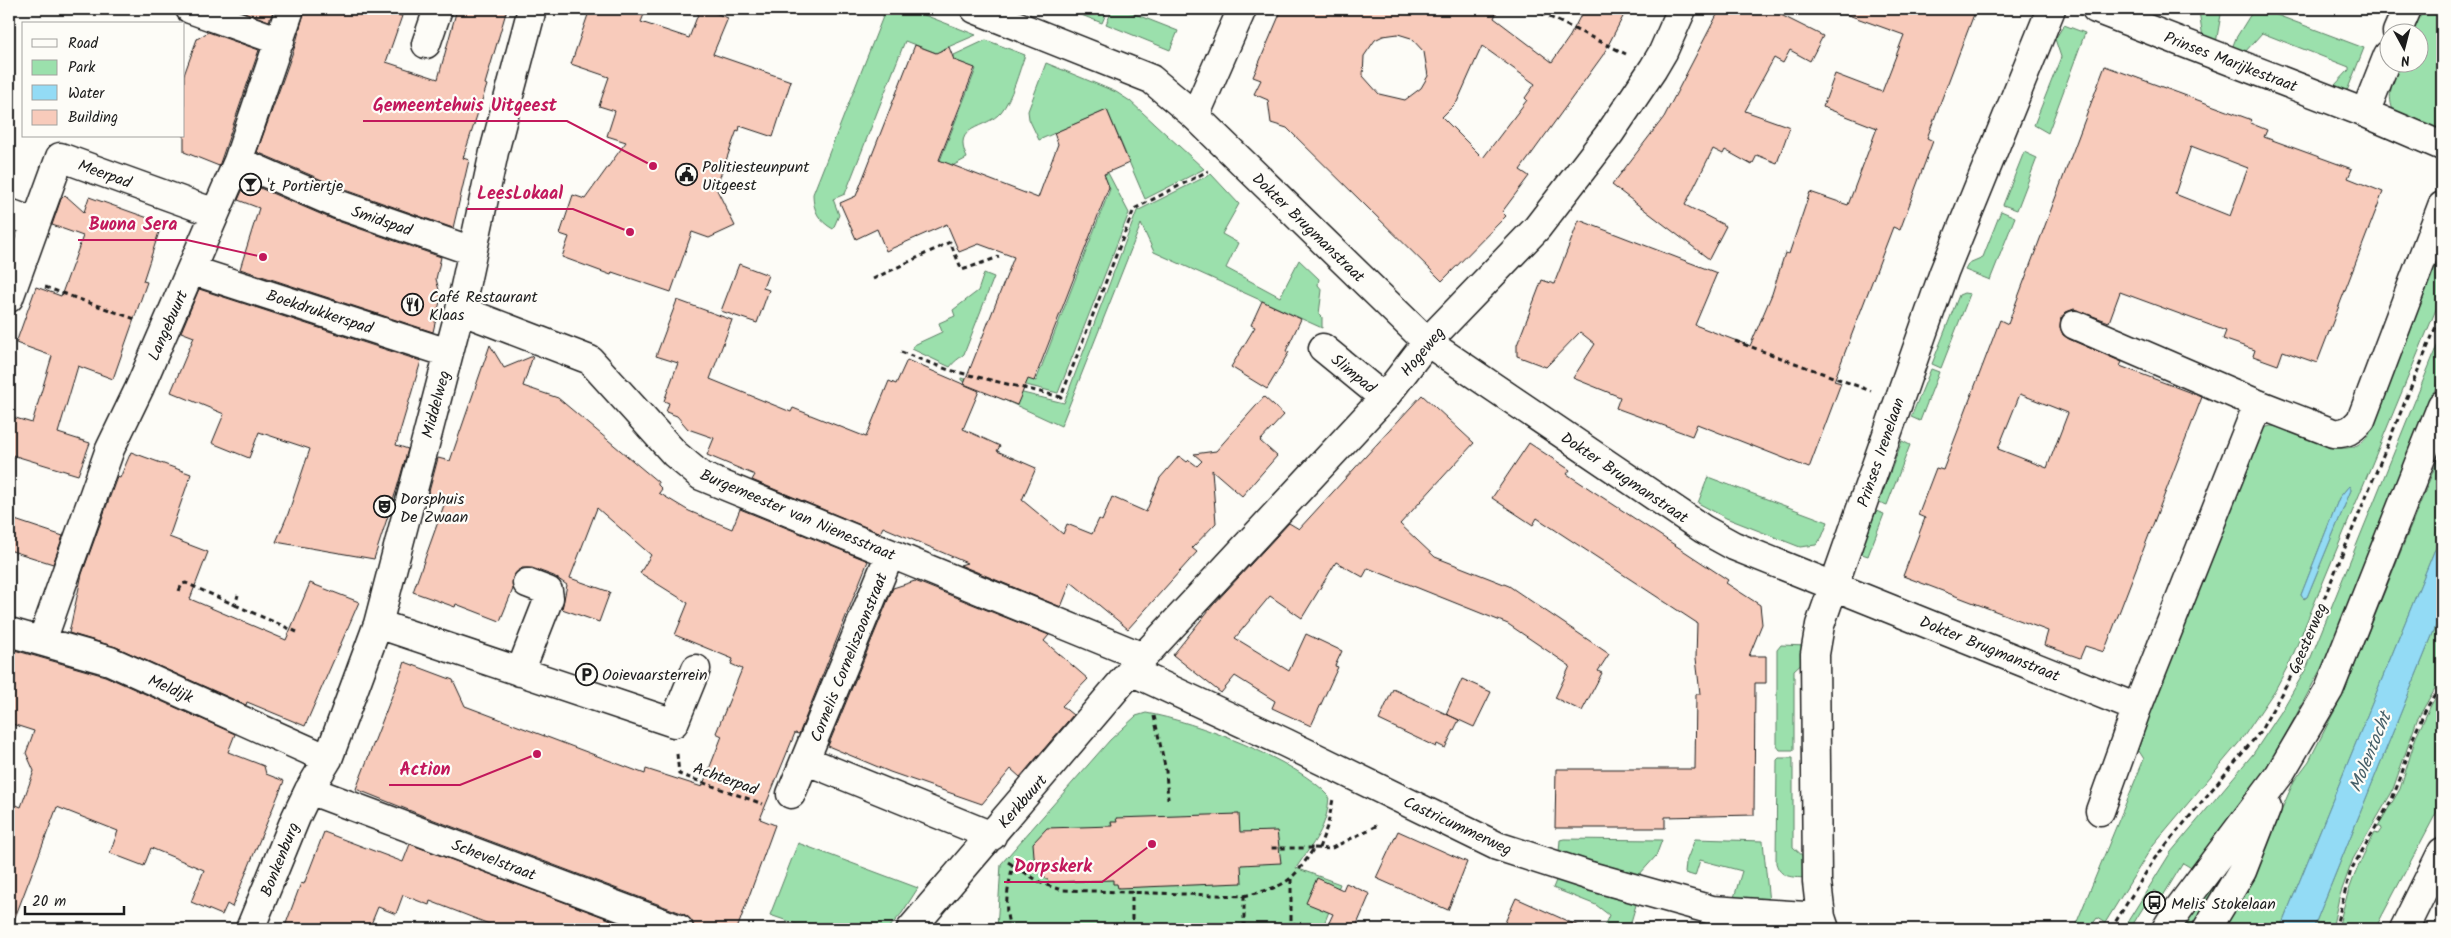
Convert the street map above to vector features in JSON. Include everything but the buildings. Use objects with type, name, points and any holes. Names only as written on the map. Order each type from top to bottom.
[{"type":"street","points":[[190,9],[280,41]]},
{"type":"street","name":"Langebuurt","points":[[42,641],[110,449],[238,161],[290,9]]},
{"type":"street","points":[[426,44],[438,9]]},
{"type":"street","name":"Middelweg","points":[[309,790],[328,759],[378,624],[460,310],[494,152],[532,9]]},
{"type":"street","name":"Dokter Brugmanstraat","points":[[975,9],[1152,79],[1195,116],[1427,342],[1703,529],[1734,546],[2137,708]]},
{"type":"street","points":[[1195,116],[1242,9]]},
{"type":"street","name":"Hogeweg","points":[[1140,669],[1384,398],[1427,342],[1537,228],[1610,133],[1663,52],[1682,9]]},
{"type":"street","name":"Prinses Irenelaan","points":[[1823,923],[1817,876],[1815,654],[1820,625],[1944,272],[2051,9]]},
{"type":"street","name":"Prinses Marijkestraat","points":[[2096,9],[2365,113]]},
{"type":"street","points":[[2401,22],[2407,9]]},
{"type":"street","points":[[2381,72],[2365,113],[2442,146]]},
{"type":"street","name":"Meerpad","points":[[13,287],[60,157],[215,213]]},
{"type":"street","name":"Smidspad","points":[[238,161],[338,204],[472,251]]},
{"type":"street","points":[[2075,325],[2258,404],[2333,433],[2342,434],[2353,429],[2361,420],[2442,206]]},
{"type":"street","points":[[9,213],[36,223]]},
{"type":"street","name":"Boekdrukkerspad","points":[[191,270],[448,353]]},
{"type":"street","name":"Burgemeester van Nienesstraat","points":[[460,310],[590,360],[675,454],[701,476],[890,554],[1140,669]]},
{"type":"street","name":"Slimpad","points":[[1323,348],[1384,398]]},
{"type":"street","points":[[2100,811],[2137,708],[2258,404]]},
{"type":"street","points":[[2166,929],[2177,911],[2279,775],[2329,690],[2442,405]]},
{"type":"street","name":"Cornelis Corneliszoonstraat","points":[[791,794],[890,554]]},
{"type":"street","points":[[520,672],[549,598],[548,591],[528,583]]},
{"type":"street","points":[[378,624],[674,723],[696,669]]},
{"type":"street","name":"Meldijk","points":[[9,632],[110,661],[328,759]]},
{"type":"street","name":"Castricummerweg","points":[[1140,669],[1497,846],[1590,876],[1712,910],[1823,923]]},
{"type":"street","name":"Kerkbuurt","points":[[911,929],[1140,669]]},
{"type":"street","name":"Cornelis Corneliszoonstraat","points":[[805,760],[992,836]]},
{"type":"street","points":[[2207,929],[2242,871],[2279,775]]},
{"type":"street","name":"Bonkenburg","points":[[250,929],[309,790]]},
{"type":"street","name":"Schevelstraat","points":[[309,790],[679,929]]},
{"type":"street","points":[[2404,929],[2442,852]]},
{"type":"path","points":[[1533,9],[1652,69]]},
{"type":"path","points":[[901,352],[949,370],[1061,397],[1134,209],[1237,157]]},
{"type":"path","points":[[873,279],[950,242],[962,270],[1000,257]]},
{"type":"path","points":[[13,287],[164,330]]},
{"type":"path","name":"Geesterweg","points":[[2111,929],[2155,858],[2260,732],[2296,668],[2442,312]]},
{"type":"path","points":[[1735,341],[1898,401]]},
{"type":"path","points":[[179,591],[182,584],[186,583],[297,632]]},
{"type":"path","points":[[235,605],[238,595]]},
{"type":"path","points":[[1140,669],[1166,771],[1168,799]]},
{"type":"path","points":[[2335,929],[2351,870],[2392,799],[2424,712],[2442,682]]},
{"type":"path","name":"Achterpad","points":[[674,723],[679,774],[766,805]]},
{"type":"path","points":[[1319,848],[1328,824],[1333,795]]},
{"type":"path","points":[[1271,848],[1330,849],[1393,818],[1403,800]]},
{"type":"path","points":[[992,836],[1007,861],[1043,884],[1062,890],[1244,896],[1278,888],[1298,872],[1314,848]]},
{"type":"path","points":[[1010,929],[1007,921],[1007,897],[1012,864]]},
{"type":"path","points":[[1291,878],[1291,920],[1298,929]]},
{"type":"path","points":[[1132,891],[1132,929]]},
{"type":"path","points":[[1244,896],[1244,929]]},
{"type":"path","points":[[2094,929],[2096,926],[2101,929]]},
{"type":"green space","points":[[886,9],[909,9],[976,35],[941,50],[939,54],[905,41],[845,194],[833,199],[839,215],[833,229],[824,223],[818,215],[814,206],[813,194]]},
{"type":"green space","points":[[1066,9],[1108,9],[1102,23]]},
{"type":"green space","points":[[1113,9],[1122,9],[1178,31],[1170,50],[1106,24]]},
{"type":"green space","points":[[2193,9],[2222,9],[2216,43],[2203,38],[2199,11]]},
{"type":"green space","points":[[2254,9],[2261,9],[2364,48],[2347,91],[2334,86],[2349,70],[2349,67],[2262,33],[2245,52],[2241,53],[2232,48]]},
{"type":"green space","points":[[2421,9],[2442,9],[2442,131],[2393,110],[2391,103],[2391,91],[2397,72],[2428,72],[2428,22],[2416,22]]},
{"type":"green space","points":[[2064,25],[2085,33],[2048,133],[2034,125],[2061,57],[2055,39]]},
{"type":"green space","points":[[986,40],[1025,55],[1012,92],[1001,112],[995,118],[967,133],[963,139],[963,147],[967,158],[943,171],[937,168],[976,69],[952,59],[954,55]]},
{"type":"green space","points":[[1046,63],[1116,92],[1130,101],[1204,169],[1145,199],[1107,110],[1039,140],[1029,119],[1028,111]]},
{"type":"green space","points":[[2024,152],[2037,158],[2017,210],[2003,205]]},
{"type":"green space","points":[[1108,173],[1129,213],[1058,393],[1002,379],[1010,372],[1036,381],[1110,189],[1104,175]]},
{"type":"green space","points":[[1211,174],[1239,204],[1222,234],[1238,243],[1226,268],[1280,297],[1299,260],[1319,279],[1318,285],[1322,290],[1319,314],[1322,317],[1322,328],[1154,252],[1141,224],[1061,426],[961,380],[961,378],[1064,403],[1137,211]]},
{"type":"green space","points":[[2001,211],[2015,217],[1990,280],[1965,270],[1969,263],[1983,257]]},
{"type":"green space","points":[[2442,241],[2442,295],[2290,662],[2275,690],[2242,739],[2153,845],[2105,923],[2097,918],[2089,929],[2074,929],[2144,759],[2135,745],[2263,429],[2274,426],[2286,428],[2329,446],[2343,448],[2357,445],[2369,435]],"holes":[[[2349,486],[2351,490],[2307,597],[2304,599],[2301,595],[2339,498]]]},
{"type":"green space","points":[[984,273],[994,277],[964,354],[950,367],[912,349],[914,345],[942,332],[939,323],[955,316],[953,310],[978,291]]},
{"type":"green space","points":[[1964,293],[1970,294],[1941,368],[1932,364],[1959,295]]},
{"type":"green space","points":[[2442,334],[2442,372],[2324,663],[2269,766],[2214,837],[2193,869],[2183,863],[2163,896],[2154,890],[2130,929],[2123,929],[2171,852],[2253,754],[2281,712],[2307,667]]},
{"type":"green space","points":[[1931,369],[1939,372],[1920,421],[1911,417]]},
{"type":"green space","points":[[1902,441],[1910,445],[1887,505],[1879,502]]},
{"type":"green space","points":[[2442,449],[2442,532],[2280,929],[2220,929],[2254,873],[2294,781],[2309,761],[2345,690]]},
{"type":"green space","points":[[1708,477],[1828,522],[1822,537],[1816,545],[1800,547],[1726,518],[1698,503]]},
{"type":"green space","points":[[1876,511],[1884,514],[1868,556],[1859,553]]},
{"type":"green space","points":[[2442,611],[2442,676],[2417,720],[2392,792],[2353,859],[2339,898],[2332,929],[2313,929]]},
{"type":"green space","points":[[1781,645],[1807,646],[1807,658],[1794,670],[1794,750],[1780,750],[1777,746],[1777,650]]},
{"type":"green space","points":[[2442,687],[2442,802],[2375,929],[2338,929],[2357,868],[2375,833],[2378,834],[2382,828],[2378,826],[2400,789],[2416,737]]},
{"type":"green space","points":[[1146,713],[1190,724],[1244,744],[1294,769],[1314,782],[1329,796],[1326,818],[1322,827],[1296,868],[1340,884],[1322,929],[997,929],[1001,864],[1110,740],[1136,716]]},
{"type":"green space","points":[[1779,758],[1793,758],[1793,847],[1806,859],[1806,878],[1787,876],[1780,872],[1776,863],[1777,760]]},
{"type":"green space","points":[[1695,839],[1763,841],[1769,903],[1733,901],[1742,871],[1700,860],[1695,876],[1685,873],[1686,862]]},
{"type":"green space","points":[[1560,840],[1662,840],[1656,856],[1639,875],[1559,852]]},
{"type":"green space","points":[[798,843],[918,888],[902,913],[888,929],[811,929],[770,915]]},
{"type":"green space","points":[[2221,861],[2232,863],[2194,929],[2180,929]]},
{"type":"green space","points":[[1557,878],[1638,898],[1629,929],[1603,929],[1609,915],[1596,905],[1553,888]]},
{"type":"water","points":[[2349,486],[2351,490],[2307,597],[2303,598],[2301,595],[2339,498]]},
{"type":"water","name":"Molentocht","points":[[2442,532],[2442,611],[2313,929],[2280,929]]},
{"type":"place","name":"Gemeentehuis Uitgeest","points":[[653,166]]},
{"type":"place","name":"Politiesteunpunt Uitgeest","points":[[686,175]]},
{"type":"place","name":"'t Portiertje","points":[[251,185]]},
{"type":"place","name":"LeesLokaal","points":[[630,232]]},
{"type":"place","name":"Buona Sera","points":[[263,257]]},
{"type":"place","name":"Café Restaurant Klaas","points":[[413,305]]},
{"type":"place","name":"Dorsphuis De Zwaan","points":[[384,507]]},
{"type":"place","name":"Ooievaarsterrein","points":[[586,674]]},
{"type":"place","name":"Action","points":[[537,754]]},
{"type":"place","name":"Dorpskerk","points":[[1152,844]]},
{"type":"place","name":"Melis Stokelaan","points":[[2155,903]]}]
